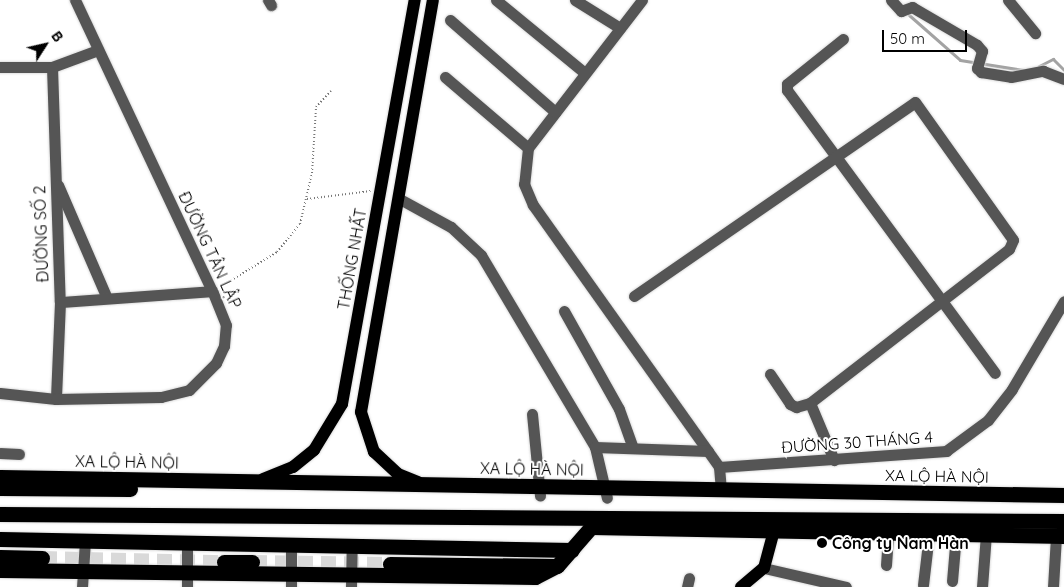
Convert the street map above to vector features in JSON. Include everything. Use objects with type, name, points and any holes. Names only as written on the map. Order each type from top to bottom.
[{"type":"highway","name":"XA LỘ HÀ NỘI","points":[[0,477],[134,484],[335,488],[721,494],[1063,495]]},
{"type":"highway","name":"XA LỘ HÀ NỘI","points":[[0,488],[256,481],[335,488],[427,484],[540,491]]},
{"type":"highway","points":[[0,514],[824,524],[843,517],[1064,520]]},
{"type":"highway","points":[[842,532],[843,517]]},
{"type":"highway","points":[[0,570],[82,572],[187,581],[441,582],[534,577],[557,566],[572,550],[592,521]]},
{"type":"highway","points":[[824,524],[842,532],[1060,536]]},
{"type":"highway","points":[[0,539],[352,548],[572,550]]},
{"type":"highway","points":[[0,557],[42,558]]},
{"type":"highway","points":[[224,562],[252,562]]},
{"type":"highway","points":[[390,564],[557,566]]},
{"type":"main road","name":"THỐNG NHẤT","points":[[256,481],[281,473],[314,450],[331,429],[345,391],[415,0]]},
{"type":"main road","points":[[427,484],[398,474],[374,452],[362,423],[363,391],[433,0]]},
{"type":"main road","points":[[345,391],[363,391]]},
{"type":"main road","points":[[741,587],[764,568],[774,523]]},
{"type":"street","name":"ĐƯỜNG TÂN LẬP","points":[[0,393],[56,399],[161,397],[188,390],[216,363],[224,346],[226,325],[212,291],[75,0]]},
{"type":"street","points":[[496,0],[585,73]]},
{"type":"street","points":[[575,0],[620,28]]},
{"type":"street","points":[[642,0],[528,148],[524,184],[533,205],[719,467],[721,494]]},
{"type":"street","points":[[891,0],[901,11],[912,7],[977,45],[982,51],[978,65],[998,76],[1043,71],[1064,78]]},
{"type":"street","points":[[1008,0],[1035,33]]},
{"type":"street","points":[[450,20],[555,112]]},
{"type":"street","points":[[843,39],[786,87],[995,373]]},
{"type":"street","points":[[0,67],[52,67],[98,50]]},
{"type":"street","name":"ĐƯỜNG SỐ 2","points":[[52,67],[60,302],[56,399]]},
{"type":"street","points":[[445,77],[528,148]]},
{"type":"street","points":[[634,296],[909,103],[920,106],[1013,240],[1009,249],[943,302],[810,403],[796,407],[790,404],[770,374]]},
{"type":"street","points":[[56,179],[107,298]]},
{"type":"street","points":[[398,198],[451,226],[480,255],[595,448],[606,492]]},
{"type":"street","points":[[60,302],[212,291]]},
{"type":"street","name":"ĐƯỜNG 30 THÁNG 4","points":[[719,467],[935,454],[972,435],[1012,389],[1064,301]]},
{"type":"street","points":[[564,311],[618,408],[633,448]]},
{"type":"street","points":[[810,403],[834,460]]},
{"type":"street","points":[[532,414],[540,491]]},
{"type":"street","points":[[595,448],[708,451]]},
{"type":"street","points":[[0,453],[19,454]]},
{"type":"street","points":[[886,565],[888,533]]},
{"type":"street","points":[[923,586],[929,534]]},
{"type":"street","points":[[952,582],[956,534]]},
{"type":"street","points":[[982,587],[986,534]]},
{"type":"street","points":[[1053,587],[1060,536]]},
{"type":"street","points":[[82,587],[85,541]]},
{"type":"street","points":[[187,544],[187,581]]},
{"type":"street","points":[[291,546],[291,581]]},
{"type":"street","points":[[351,581],[352,548]]},
{"type":"street","points":[[764,568],[798,582],[846,587]]},
{"type":"path","points":[[212,291],[255,268],[284,245],[300,224],[308,199],[314,114],[331,91]]},
{"type":"path","points":[[308,199],[380,192]]},
{"type":"waterway","points":[[909,15],[960,60],[1023,70]]},
{"type":"waterway","points":[[1039,66],[1053,59],[1064,70]]},
{"type":"tunnel","points":[[42,558],[224,562]]},
{"type":"tunnel","points":[[252,562],[390,564]]},
{"type":"place","name":"Công ty Nam Hàn","points":[[822,543]]}]
